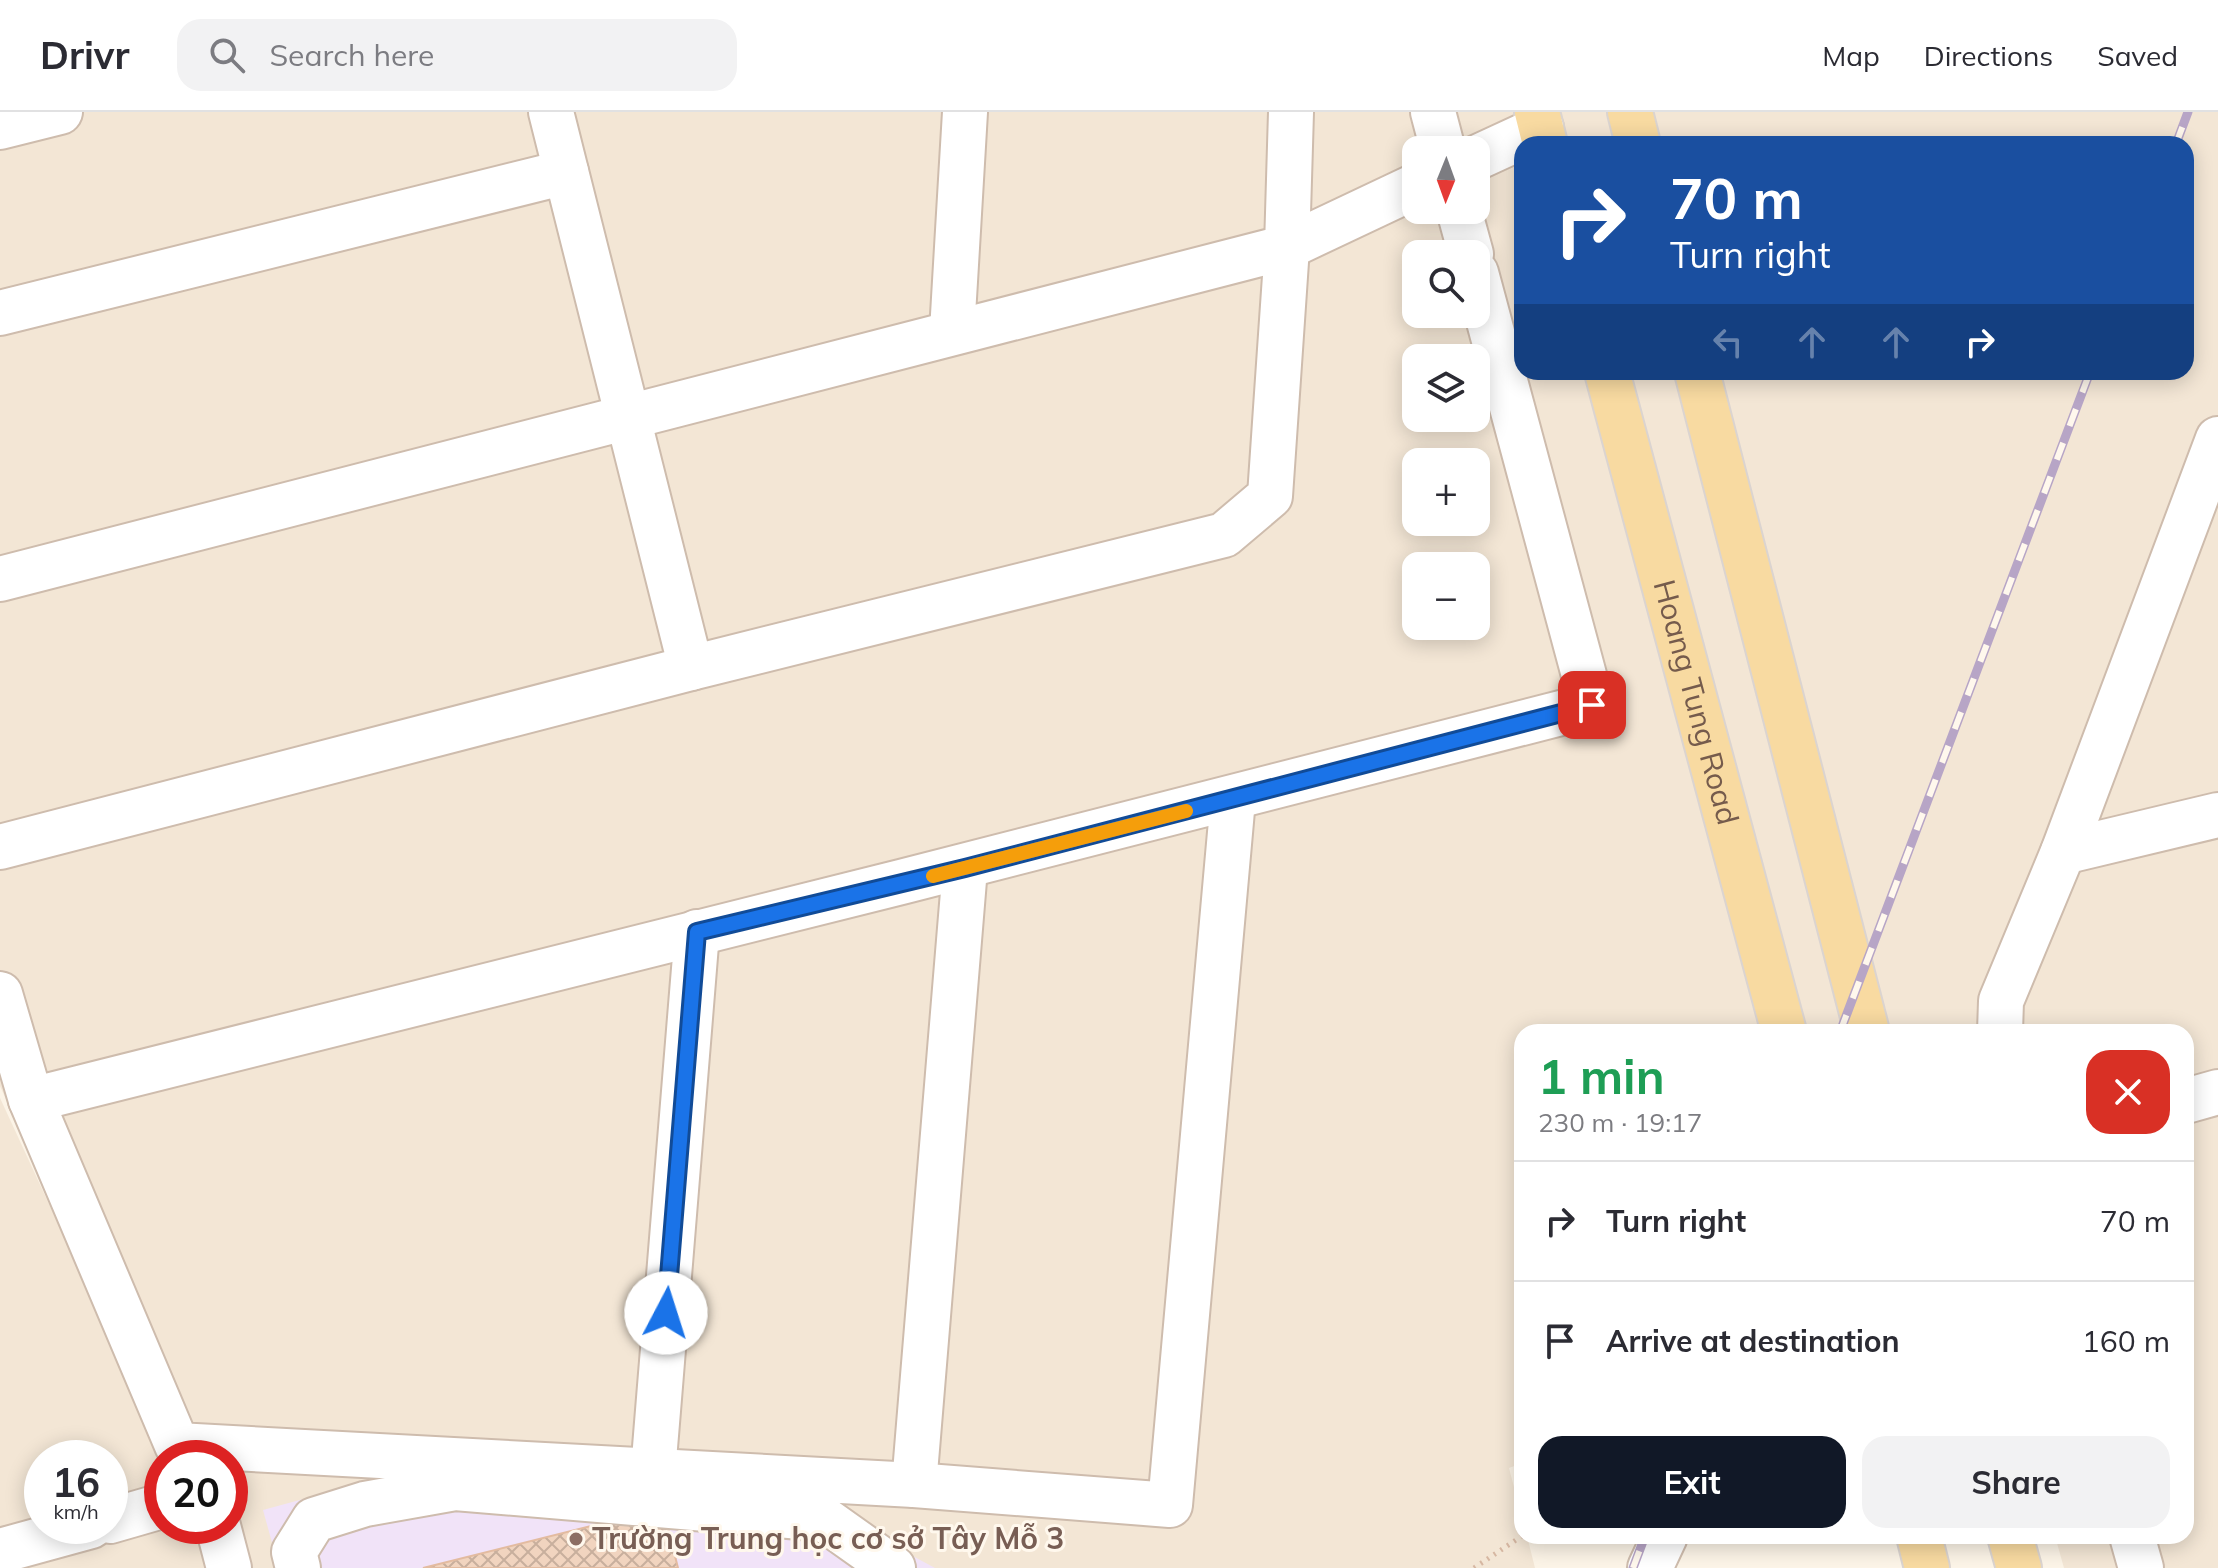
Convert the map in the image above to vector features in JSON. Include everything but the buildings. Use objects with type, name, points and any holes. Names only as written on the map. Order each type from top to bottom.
[{"type":"main road","points":[[1630,112],[1636,136]]},
{"type":"main road","name":"Hoang Tung Road","points":[[1609,380],[1782,1024]]},
{"type":"main road","points":[[1699,380],[1865,1024]]},
{"type":"main road","points":[[1921,1544],[1927,1568]]},
{"type":"main road","points":[[2012,1544],[2019,1568]]},
{"type":"street","points":[[0,127],[60,112]]},
{"type":"street","points":[[551,112],[630,415],[691,668]]},
{"type":"street","points":[[952,332],[965,112]]},
{"type":"street","points":[[0,847],[691,668],[1224,535],[1270,496],[1287,247],[1291,112]]},
{"type":"street","points":[[1433,112],[1439,136]]},
{"type":"street","points":[[1490,152],[1514,140]]},
{"type":"street","points":[[0,313],[566,172]]},
{"type":"street","points":[[0,579],[1287,247],[1402,193]]},
{"type":"street","points":[[31,1100],[697,932],[965,868],[1592,705],[1490,325]]},
{"type":"street","points":[[2000,1024],[2001,1001],[2063,852],[2218,439]]},
{"type":"street","points":[[0,994],[31,1100],[177,1445],[914,1485],[1170,1505],[1233,799]]},
{"type":"street","points":[[2063,852],[2218,815]]},
{"type":"street","points":[[914,1485],[965,868]]},
{"type":"street","points":[[653,1472],[697,932]]},
{"type":"street","points":[[2194,1099],[2218,1092]]},
{"type":"street","points":[[298,1568],[294,1552],[314,1520],[365,1504],[455,1488],[824,1519],[893,1568]]},
{"type":"street","points":[[0,1551],[25,1544]]},
{"type":"street","points":[[223,1544],[229,1568]]},
{"type":"street","points":[[1650,1568],[1661,1544]]},
{"type":"street","points":[[2134,1544],[2141,1568]]},
{"type":"path","points":[[1474,1568],[1514,1541]]},
{"type":"shaded area","points":[[0,112],[2218,112],[2218,1568],[2064,1568],[2057,1544],[2194,1544],[2194,1024],[1514,1024],[1514,1466],[1509,1468],[1514,1487],[1514,1544],[1529,1544],[1535,1568],[0,1568],[0,1098],[145,1412],[0,1086]]},
{"type":"shaded area","name":"Trường Trung học cơ sở Tây Mỗ 3","points":[[351,1486],[822,1507],[935,1568],[279,1568],[263,1510]]},
{"type":"railway","points":[[2179,136],[2188,112]]},
{"type":"railway","points":[[1843,1024],[2087,380]]},
{"type":"railway","points":[[1633,1568],[1642,1544]]},
{"type":"slow traffic","points":[[933,876],[1186,811]]},
{"type":"place","name":"Trường Trung học cơ sở Tây Mỗ 3","points":[[576,1539]]},
{"type":"route","points":[[666,1313],[697,932],[965,868],[1592,705]]}]
